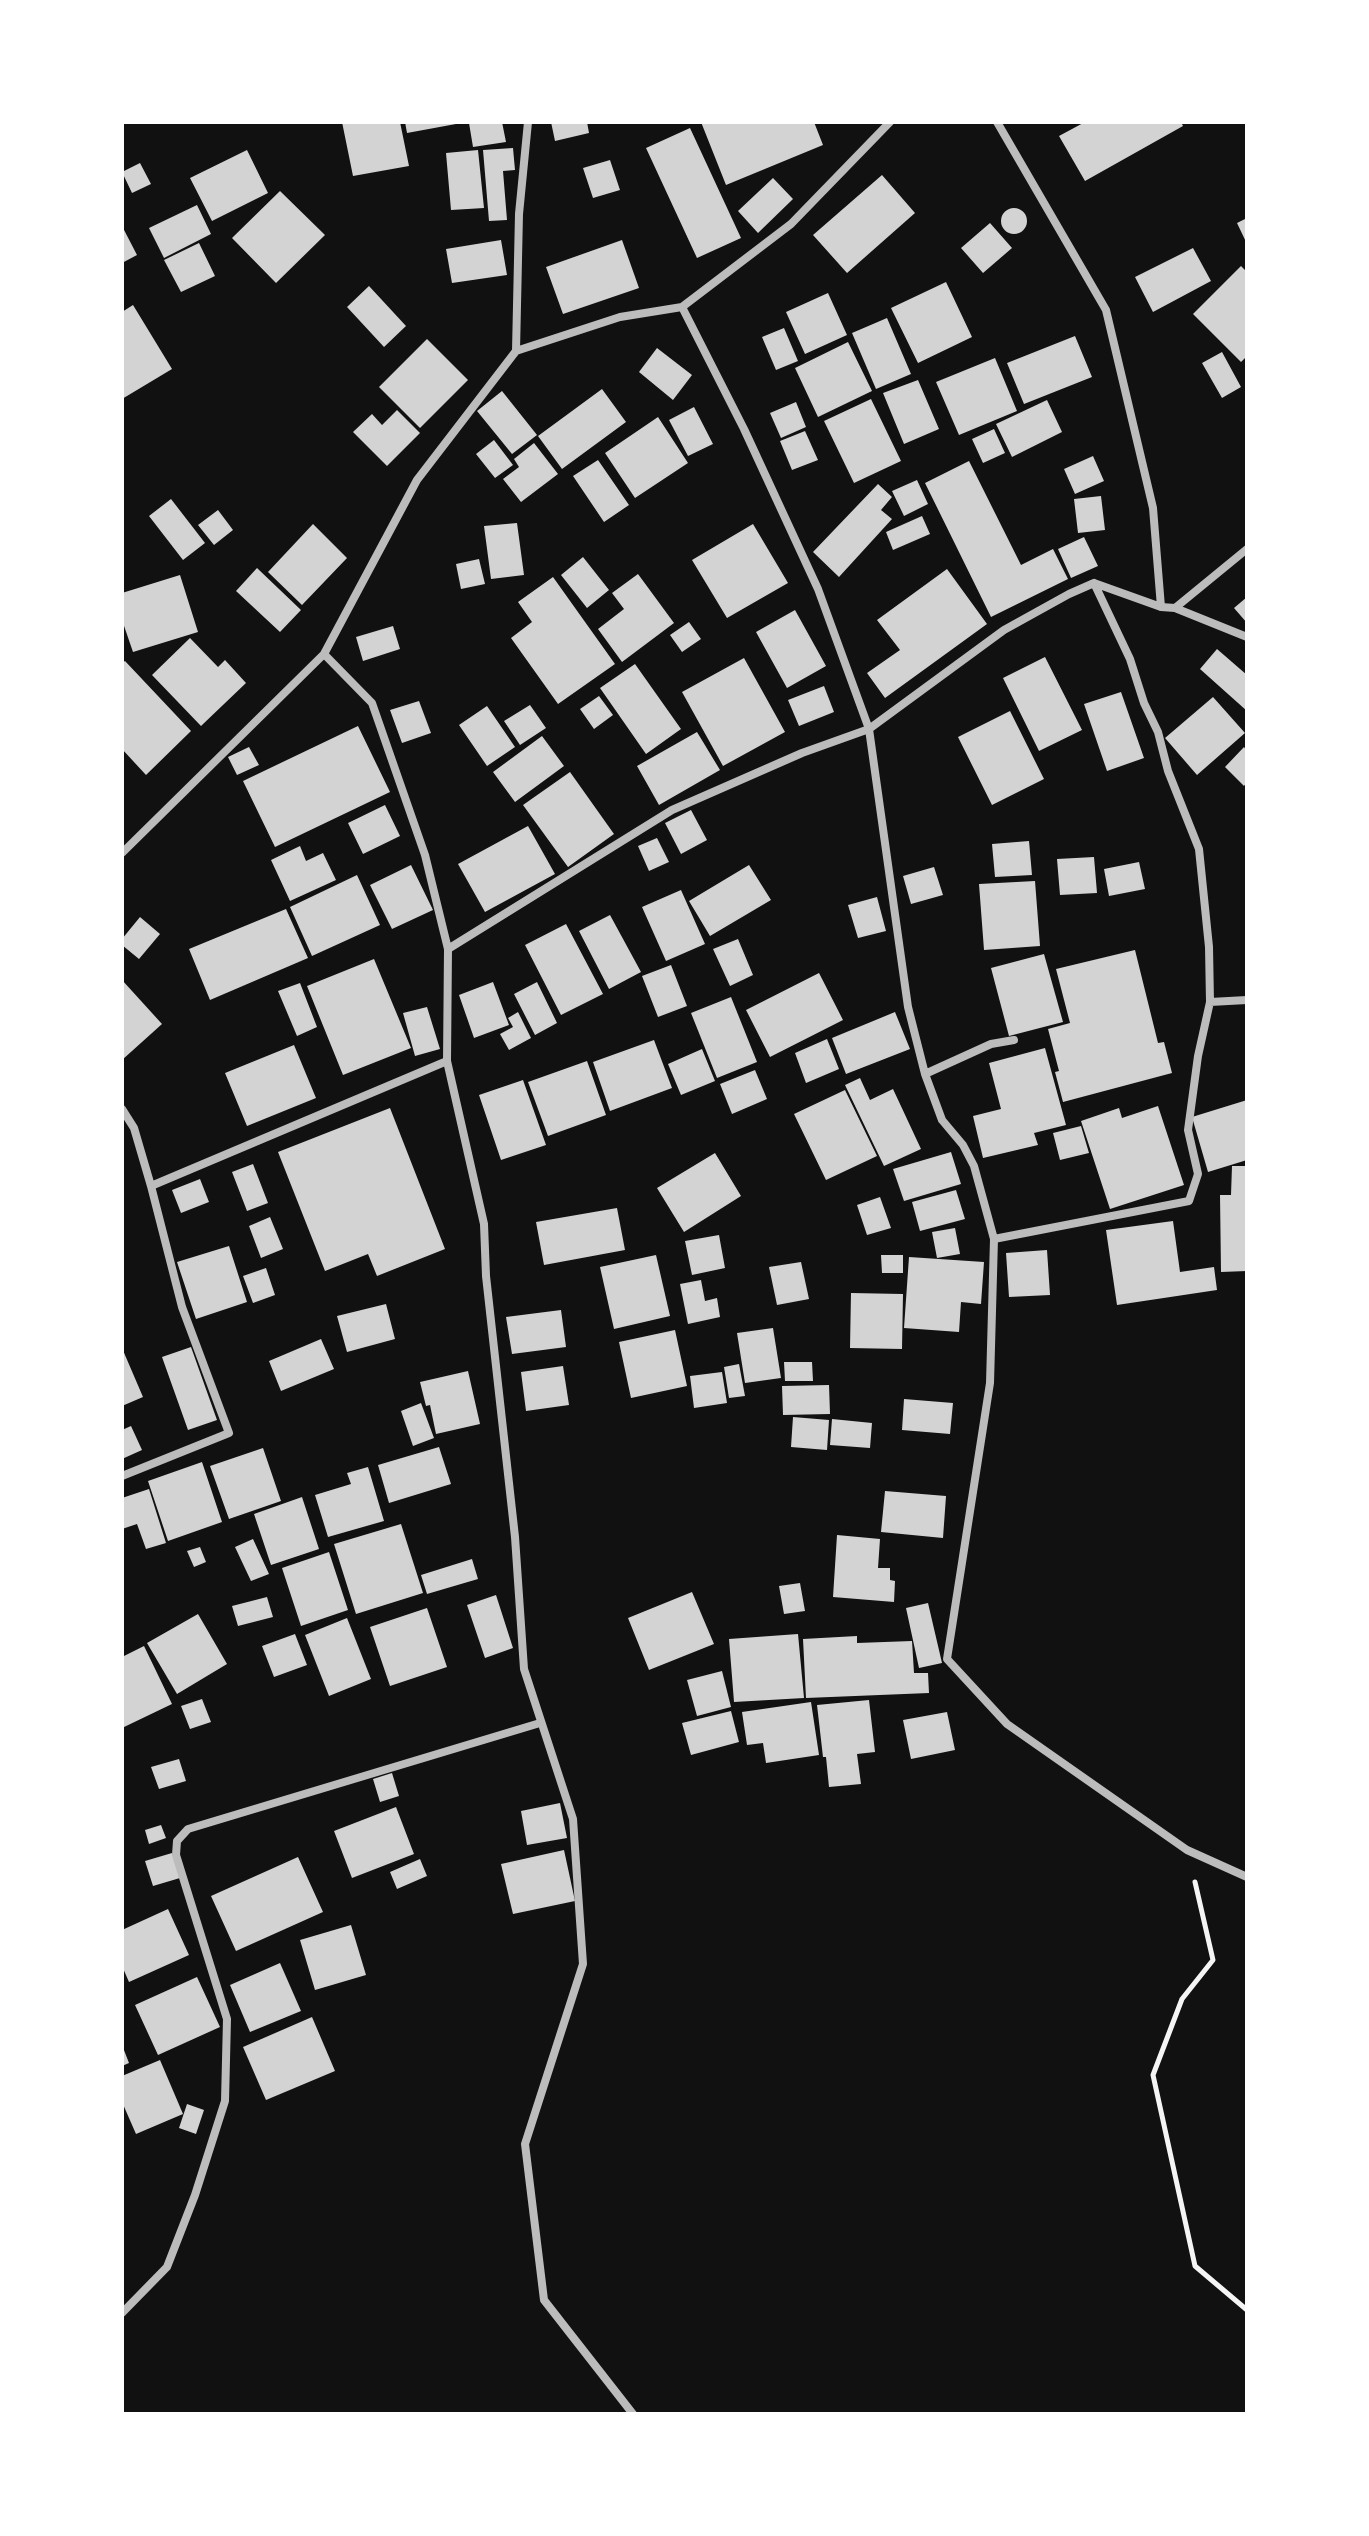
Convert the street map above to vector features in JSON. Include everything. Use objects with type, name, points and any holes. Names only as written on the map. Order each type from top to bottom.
[{"type":"street","points":[[516,351],[519,214],[528,122]]},
{"type":"street","points":[[122,853],[324,654],[417,480],[516,351],[620,317],[682,307],[791,224],[890,122]]},
{"type":"street","points":[[997,122],[1106,310],[1153,508],[1161,607]]},
{"type":"street","points":[[682,307],[744,429],[818,589],[869,729],[908,1007],[925,1074],[942,1120],[963,1145],[974,1166],[994,1239],[990,1383],[947,1659],[1007,1724],[1187,1850],[1247,1877]]},
{"type":"street","points":[[1175,608],[1247,549]]},
{"type":"street","points":[[994,1239],[1189,1201],[1198,1174],[1188,1130],[1198,1056],[1210,1002],[1209,947],[1199,849],[1168,771],[1158,732],[1144,703],[1130,659],[1094,583]]},
{"type":"street","points":[[448,949],[672,810],[802,753],[869,729],[1004,630],[1094,583],[1161,607],[1175,608],[1247,637]]},
{"type":"street","points":[[324,654],[372,703],[425,855],[448,949],[447,1061],[484,1224],[486,1276],[515,1537],[524,1669],[573,1819],[583,1964],[525,2144],[544,2300],[633,2414]]},
{"type":"street","points":[[1210,1002],[1247,1000]]},
{"type":"street","points":[[925,1074],[991,1044],[1014,1040]]},
{"type":"street","points":[[151,1186],[447,1061]]},
{"type":"street","points":[[122,1109],[134,1128],[182,1307],[229,1433],[122,1476]]},
{"type":"street","points":[[122,2313],[167,2267],[195,2195],[225,2101],[227,2019],[176,1855],[177,1841],[188,1829],[540,1723]]},
{"type":"path","points":[[1187,1850],[1213,1960],[1182,1999],[1153,2075],[1195,2266],[1247,2310]]},
{"type":"building","points":[[342,122],[400,122],[409,166],[353,176]]},
{"type":"building","points":[[405,122],[456,122],[456,124],[407,133]]},
{"type":"building","points":[[502,122],[506,142],[473,147],[469,123]]},
{"type":"building","points":[[551,122],[587,122],[589,133],[555,141]]},
{"type":"building","points":[[701,122],[814,122],[823,145],[726,185]]},
{"type":"building","points":[[1085,122],[1181,122],[1183,126],[1085,181],[1059,136]]},
{"type":"building","points":[[690,128],[741,238],[697,258],[646,148]]},
{"type":"building","points":[[513,148],[515,170],[503,171],[507,220],[489,221],[483,150]]},
{"type":"building","points":[[247,150],[268,193],[212,221],[190,178]]},
{"type":"building","points":[[478,150],[484,208],[451,210],[446,153]]},
{"type":"building","points":[[610,160],[620,190],[593,198],[583,168]]},
{"type":"building","points":[[140,163],[151,184],[132,193],[122,172]]},
{"type":"building","points":[[882,175],[915,213],[847,273],[813,235]]},
{"type":"building","points":[[773,178],[793,199],[758,233],[738,211]]},
{"type":"building","points":[[280,191],[325,235],[276,283],[232,238]]},
{"type":"building","points":[[197,205],[211,234],[164,258],[149,228]]},
{"type":"building","points":[[1014,208],[1023,212],[1027,221],[1023,230],[1014,234],[1005,230],[1001,221],[1005,212]]},
{"type":"building","points":[[1247,218],[1247,244],[1237,223]]},
{"type":"building","points":[[990,223],[1012,248],[983,273],[961,248]]},
{"type":"building","points":[[122,226],[137,255],[122,263]]},
{"type":"building","points":[[501,240],[507,275],[452,283],[446,249]]},
{"type":"building","points":[[622,240],[639,288],[563,314],[546,267]]},
{"type":"building","points":[[199,243],[215,276],[181,292],[164,260]]},
{"type":"building","points":[[1193,248],[1211,281],[1153,312],[1135,277]]},
{"type":"building","points":[[1241,266],[1247,272],[1247,356],[1241,362],[1193,314]]},
{"type":"building","points":[[946,282],[972,337],[918,363],[891,308]]},
{"type":"building","points":[[369,286],[406,326],[384,347],[347,307]]},
{"type":"building","points":[[828,293],[847,335],[805,354],[786,312]]},
{"type":"building","points":[[133,305],[172,369],[122,399],[122,312]]},
{"type":"building","points":[[887,318],[911,374],[876,389],[852,333]]},
{"type":"building","points":[[784,328],[798,361],[776,370],[762,337]]},
{"type":"building","points":[[1075,336],[1092,377],[1024,404],[1007,363]]},
{"type":"building","points":[[427,339],[468,380],[420,428],[379,387]]},
{"type":"building","points":[[848,342],[872,391],[818,417],[795,368]]},
{"type":"building","points":[[657,348],[692,375],[673,400],[639,372]]},
{"type":"building","points":[[1222,352],[1241,387],[1222,398],[1202,363]]},
{"type":"building","points":[[995,358],[1017,411],[959,435],[936,382]]},
{"type":"building","points":[[918,380],[939,429],[904,444],[883,393]]},
{"type":"building","points":[[602,389],[626,422],[562,469],[538,436]]},
{"type":"building","points":[[502,391],[537,435],[512,454],[477,411]]},
{"type":"building","points":[[871,399],[901,461],[854,483],[824,421]]},
{"type":"building","points":[[1047,400],[1062,432],[1012,457],[996,424]]},
{"type":"building","points":[[796,402],[806,427],[781,438],[770,413]]},
{"type":"building","points":[[694,407],[713,444],[688,456],[669,420]]},
{"type":"building","points":[[397,410],[420,433],[387,466],[353,432],[372,414],[382,425]]},
{"type":"building","points":[[658,417],[688,463],[635,498],[605,453]]},
{"type":"building","points":[[994,429],[1005,453],[983,463],[972,439]]},
{"type":"building","points":[[805,431],[818,460],[792,470],[780,441]]},
{"type":"building","points":[[494,440],[513,465],[495,478],[476,454]]},
{"type":"building","points":[[534,443],[558,474],[521,502],[503,479],[519,467],[514,459]]},
{"type":"building","points":[[1093,456],[1104,481],[1075,494],[1064,469]]},
{"type":"building","points":[[598,460],[629,505],[604,522],[573,476]]},
{"type":"building","points":[[969,461],[1021,565],[1053,549],[1068,579],[991,617],[925,483]]},
{"type":"building","points":[[917,480],[928,504],[904,516],[892,491]]},
{"type":"building","points":[[878,484],[892,497],[881,510],[892,519],[839,577],[813,552]]},
{"type":"building","points":[[1101,496],[1105,530],[1078,533],[1074,499]]},
{"type":"building","points":[[171,499],[205,543],[183,560],[149,516]]},
{"type":"building","points":[[218,510],[233,530],[214,545],[198,525]]},
{"type":"building","points":[[922,516],[930,534],[893,550],[886,532]]},
{"type":"building","points":[[517,523],[524,575],[491,579],[484,526]]},
{"type":"building","points":[[313,524],[347,558],[302,605],[268,572]]},
{"type":"building","points":[[753,524],[788,583],[727,618],[692,560]]},
{"type":"building","points":[[1084,537],[1098,566],[1071,578],[1058,549]]},
{"type":"building","points":[[583,557],[609,590],[587,608],[561,575]]},
{"type":"building","points":[[479,559],[485,584],[461,589],[456,564]]},
{"type":"building","points":[[257,568],[301,610],[280,632],[236,591]]},
{"type":"building","points":[[947,569],[987,624],[885,698],[867,673],[900,650],[877,620]]},
{"type":"building","points":[[638,574],[674,623],[622,662],[598,629],[624,609],[612,593]]},
{"type":"building","points":[[180,575],[198,632],[133,652],[122,620],[122,593]]},
{"type":"building","points":[[553,577],[615,664],[558,704],[511,638],[532,622],[518,602]]},
{"type":"building","points":[[1247,597],[1247,623],[1234,608]]},
{"type":"building","points":[[795,610],[826,666],[787,688],[756,632]]},
{"type":"building","points":[[689,622],[701,639],[682,652],[670,635]]},
{"type":"building","points":[[393,626],[400,649],[363,661],[356,637]]},
{"type":"building","points":[[190,638],[218,667],[225,660],[246,683],[201,726],[152,675]]},
{"type":"building","points":[[1217,649],[1247,675],[1247,711],[1200,669]]},
{"type":"building","points":[[1045,657],[1082,730],[1039,751],[1003,678]]},
{"type":"building","points":[[744,658],[785,732],[723,766],[682,692]]},
{"type":"building","points":[[125,661],[191,731],[146,775],[122,749],[122,663]]},
{"type":"building","points":[[635,664],[681,729],[646,754],[600,688]]},
{"type":"building","points":[[824,686],[834,712],[799,726],[788,700]]},
{"type":"building","points":[[1121,692],[1144,758],[1107,771],[1084,704]]},
{"type":"building","points":[[599,696],[613,715],[594,729],[580,709]]},
{"type":"building","points":[[1213,697],[1245,733],[1197,775],[1165,738]]},
{"type":"building","points":[[419,701],[431,733],[402,743],[390,710]]},
{"type":"building","points":[[530,705],[546,728],[520,745],[504,721]]},
{"type":"building","points":[[487,706],[515,747],[487,766],[459,725]]},
{"type":"building","points":[[1010,711],[1044,779],[992,805],[958,737]]},
{"type":"building","points":[[358,726],[390,792],[275,847],[243,781]]},
{"type":"building","points":[[697,732],[720,770],[659,805],[637,766]]},
{"type":"building","points":[[542,736],[564,766],[515,802],[493,772]]},
{"type":"building","points":[[249,747],[259,765],[237,775],[228,757]]},
{"type":"building","points":[[1244,747],[1247,751],[1247,782],[1244,786],[1225,767]]},
{"type":"building","points":[[570,772],[614,834],[568,867],[523,805]]},
{"type":"building","points":[[385,805],[400,836],[363,854],[348,823]]},
{"type":"building","points":[[691,810],[707,840],[681,854],[665,823]]},
{"type":"building","points":[[528,826],[555,874],[485,912],[458,864]]},
{"type":"building","points":[[657,838],[669,862],[649,871],[638,846]]},
{"type":"building","points":[[1029,841],[1032,875],[995,877],[992,844]]},
{"type":"building","points":[[300,846],[306,861],[323,853],[336,880],[290,901],[271,860]]},
{"type":"building","points":[[1094,857],[1097,893],[1060,895],[1057,859]]},
{"type":"building","points":[[1139,862],[1145,889],[1109,896],[1104,869]]},
{"type":"building","points":[[411,865],[433,910],[392,929],[370,885]]},
{"type":"building","points":[[749,865],[771,900],[710,936],[689,901]]},
{"type":"building","points":[[934,867],[943,895],[911,904],[903,876]]},
{"type":"building","points":[[357,875],[380,925],[312,956],[290,907]]},
{"type":"building","points":[[1035,881],[1040,946],[984,950],[979,884]]},
{"type":"building","points":[[681,890],[705,944],[666,961],[642,907]]},
{"type":"building","points":[[877,897],[886,931],[858,938],[848,905]]},
{"type":"building","points":[[286,909],[308,958],[210,1000],[189,949]]},
{"type":"building","points":[[610,915],[641,972],[609,989],[579,931]]},
{"type":"building","points":[[140,917],[160,934],[139,959],[122,945],[122,939]]},
{"type":"building","points":[[566,924],[603,994],[561,1015],[525,945]]},
{"type":"building","points":[[738,939],[753,975],[730,986],[713,949]]},
{"type":"building","points":[[1135,950],[1158,1043],[1164,1042],[1172,1073],[1063,1102],[1048,1029],[1070,1023],[1056,969]]},
{"type":"building","points":[[1044,954],[1063,1022],[1009,1036],[991,968]]},
{"type":"building","points":[[374,959],[411,1048],[343,1075],[307,986]]},
{"type":"building","points":[[671,965],[687,1006],[658,1017],[642,976]]},
{"type":"building","points":[[819,973],[843,1020],[770,1057],[746,1010]]},
{"type":"building","points":[[122,980],[162,1024],[122,1060]]},
{"type":"building","points":[[493,982],[509,1025],[474,1038],[459,995]]},
{"type":"building","points":[[537,982],[557,1023],[535,1035],[514,994]]},
{"type":"building","points":[[300,983],[317,1027],[297,1036],[278,991]]},
{"type":"building","points":[[731,997],[757,1062],[717,1078],[691,1013]]},
{"type":"building","points":[[427,1007],[440,1049],[415,1056],[403,1013]]},
{"type":"building","points":[[518,1012],[531,1038],[509,1050],[500,1034],[513,1027],[508,1018]]},
{"type":"building","points":[[895,1012],[910,1049],[846,1074],[832,1038]]},
{"type":"building","points":[[827,1039],[839,1069],[806,1083],[795,1053]]},
{"type":"building","points":[[654,1040],[672,1088],[610,1111],[593,1062]]},
{"type":"building","points":[[294,1045],[316,1098],[247,1126],[225,1073]]},
{"type":"building","points":[[1045,1048],[1066,1125],[1034,1133],[1038,1145],[983,1158],[973,1116],[1001,1109],[989,1063]]},
{"type":"building","points":[[702,1049],[715,1081],[681,1095],[668,1064]]},
{"type":"building","points":[[587,1061],[606,1115],[548,1136],[528,1082]]},
{"type":"building","points":[[755,1070],[767,1099],[732,1114],[720,1084]]},
{"type":"building","points":[[860,1078],[870,1100],[893,1089],[921,1149],[884,1166],[845,1085]]},
{"type":"building","points":[[523,1080],[546,1145],[501,1160],[479,1095]]},
{"type":"building","points":[[845,1090],[877,1156],[826,1180],[794,1114]]},
{"type":"building","points":[[1247,1100],[1247,1160],[1208,1172],[1192,1117]]},
{"type":"building","points":[[1158,1106],[1184,1185],[1110,1209],[1081,1121],[1119,1108],[1122,1118]]},
{"type":"building","points":[[390,1108],[445,1249],[377,1276],[368,1254],[325,1271],[278,1152]]},
{"type":"building","points":[[1081,1126],[1089,1153],[1060,1160],[1053,1133]]},
{"type":"building","points":[[951,1152],[961,1184],[904,1201],[893,1169]]},
{"type":"building","points":[[715,1153],[741,1196],[684,1232],[657,1188]]},
{"type":"building","points":[[253,1164],[268,1203],[247,1211],[232,1172]]},
{"type":"building","points":[[1232,1166],[1247,1166],[1247,1271],[1221,1272],[1220,1195],[1231,1195]]},
{"type":"building","points":[[200,1179],[209,1202],[181,1213],[172,1190]]},
{"type":"building","points":[[956,1190],[965,1219],[920,1231],[912,1202]]},
{"type":"building","points":[[880,1197],[891,1228],[867,1235],[857,1205]]},
{"type":"building","points":[[617,1208],[625,1250],[544,1265],[536,1222]]},
{"type":"building","points":[[270,1217],[283,1249],[261,1258],[249,1226]]},
{"type":"building","points":[[1173,1221],[1180,1272],[1214,1267],[1217,1290],[1117,1305],[1106,1230]]},
{"type":"building","points":[[955,1228],[960,1254],[937,1258],[932,1232]]},
{"type":"building","points":[[719,1235],[725,1268],[692,1275],[685,1241]]},
{"type":"building","points":[[229,1246],[247,1302],[196,1319],[177,1262]]},
{"type":"building","points":[[1047,1250],[1050,1295],[1009,1297],[1006,1253]]},
{"type":"building","points":[[656,1255],[670,1316],[614,1329],[600,1267]]},
{"type":"building","points":[[881,1255],[903,1255],[903,1273],[882,1273]]},
{"type":"building","points":[[909,1257],[984,1262],[981,1304],[961,1302],[959,1332],[904,1328]]},
{"type":"building","points":[[801,1262],[809,1299],[777,1305],[769,1267]]},
{"type":"building","points":[[266,1268],[275,1295],[253,1303],[243,1276]]},
{"type":"building","points":[[701,1280],[705,1301],[717,1298],[720,1317],[688,1324],[680,1284]]},
{"type":"building","points":[[851,1293],[903,1294],[902,1349],[850,1348]]},
{"type":"building","points":[[386,1304],[395,1339],[347,1352],[337,1316]]},
{"type":"building","points":[[561,1310],[566,1347],[512,1354],[506,1317]]},
{"type":"building","points":[[773,1328],[781,1378],[745,1383],[737,1333]]},
{"type":"building","points":[[675,1330],[687,1386],[631,1398],[619,1342]]},
{"type":"building","points":[[321,1339],[334,1369],[281,1391],[269,1361]]},
{"type":"building","points":[[191,1347],[217,1420],[188,1430],[162,1357]]},
{"type":"building","points":[[122,1348],[143,1397],[122,1406]]},
{"type":"building","points":[[784,1362],[812,1362],[813,1381],[785,1381]]},
{"type":"building","points":[[739,1364],[745,1396],[729,1398],[724,1367]]},
{"type":"building","points":[[563,1366],[569,1405],[526,1411],[521,1372]]},
{"type":"building","points":[[468,1371],[480,1424],[436,1434],[430,1405],[426,1406],[420,1382]]},
{"type":"building","points":[[722,1372],[727,1403],[694,1408],[690,1376]]},
{"type":"building","points":[[829,1385],[830,1414],[783,1415],[782,1386]]},
{"type":"building","points":[[904,1399],[953,1403],[950,1434],[902,1430]]},
{"type":"building","points":[[421,1403],[434,1438],[413,1446],[401,1411]]},
{"type":"building","points":[[793,1417],[829,1420],[827,1450],[791,1447]]},
{"type":"building","points":[[832,1419],[872,1423],[870,1448],[830,1445]]},
{"type":"building","points":[[131,1426],[142,1450],[122,1459],[122,1430]]},
{"type":"building","points":[[439,1447],[451,1484],[389,1503],[378,1465]]},
{"type":"building","points":[[263,1448],[281,1501],[229,1519],[210,1466]]},
{"type":"building","points":[[202,1462],[222,1522],[168,1541],[148,1481]]},
{"type":"building","points":[[368,1467],[384,1521],[328,1537],[315,1495],[351,1484],[347,1473]]},
{"type":"building","points":[[149,1489],[166,1543],[146,1549],[137,1524],[122,1529],[122,1498]]},
{"type":"building","points":[[885,1491],[946,1496],[943,1538],[881,1532]]},
{"type":"building","points":[[302,1497],[319,1549],[271,1565],[254,1514]]},
{"type":"building","points":[[401,1524],[423,1593],[356,1614],[334,1544]]},
{"type":"building","points":[[837,1535],[880,1539],[878,1568],[890,1568],[890,1580],[895,1581],[894,1602],[833,1597]]},
{"type":"building","points":[[253,1539],[269,1574],[251,1581],[235,1547]]},
{"type":"building","points":[[200,1547],[206,1562],[194,1567],[187,1551]]},
{"type":"building","points":[[329,1552],[348,1610],[301,1626],[282,1568]]},
{"type":"building","points":[[472,1559],[478,1579],[427,1594],[421,1575]]},
{"type":"building","points":[[800,1583],[805,1611],[784,1614],[779,1586]]},
{"type":"building","points":[[692,1592],[714,1644],[649,1670],[628,1618]]},
{"type":"building","points":[[496,1595],[513,1648],[485,1658],[467,1605]]},
{"type":"building","points":[[267,1597],[273,1617],[238,1626],[232,1606]]},
{"type":"building","points":[[928,1603],[942,1663],[919,1668],[906,1608]]},
{"type":"building","points":[[427,1608],[447,1667],[390,1686],[370,1627]]},
{"type":"building","points":[[198,1614],[227,1664],[177,1694],[147,1643]]},
{"type":"building","points":[[347,1618],[371,1679],[329,1696],[305,1635]]},
{"type":"building","points":[[295,1634],[307,1665],[274,1677],[262,1646]]},
{"type":"building","points":[[798,1634],[804,1698],[734,1702],[729,1639]]},
{"type":"building","points":[[857,1636],[857,1643],[912,1641],[914,1673],[928,1673],[929,1693],[806,1698],[803,1639]]},
{"type":"building","points":[[144,1646],[172,1704],[122,1728],[122,1657]]},
{"type":"building","points":[[722,1671],[731,1707],[697,1716],[687,1680]]},
{"type":"building","points":[[202,1699],[211,1722],[190,1729],[181,1706]]},
{"type":"building","points":[[869,1700],[875,1752],[857,1754],[861,1784],[829,1787],[817,1705]]},
{"type":"building","points":[[811,1702],[819,1755],[766,1763],[763,1743],[747,1745],[742,1712]]},
{"type":"building","points":[[731,1711],[739,1742],[691,1755],[682,1723]]},
{"type":"building","points":[[947,1712],[955,1750],[911,1759],[903,1720]]},
{"type":"building","points":[[179,1759],[186,1781],[159,1789],[151,1767]]},
{"type":"building","points":[[392,1773],[399,1796],[380,1802],[373,1779]]},
{"type":"building","points":[[560,1803],[567,1838],[527,1845],[521,1811]]},
{"type":"building","points":[[396,1807],[414,1854],[352,1878],[334,1831]]},
{"type":"building","points":[[161,1825],[166,1838],[149,1844],[145,1830]]},
{"type":"building","points":[[564,1850],[575,1901],[513,1914],[501,1864]]},
{"type":"building","points":[[172,1853],[180,1878],[153,1886],[145,1861]]},
{"type":"building","points":[[298,1857],[323,1912],[236,1951],[211,1896]]},
{"type":"building","points":[[420,1859],[427,1876],[397,1889],[390,1872]]},
{"type":"building","points":[[168,1909],[189,1955],[129,1982],[122,1966],[122,1930]]},
{"type":"building","points":[[351,1925],[366,1975],[315,1990],[300,1940]]},
{"type":"building","points":[[280,1963],[301,2011],[250,2032],[230,1985]]},
{"type":"building","points":[[197,1977],[220,2027],[158,2055],[135,2005]]},
{"type":"building","points":[[312,2017],[335,2071],[266,2100],[243,2047]]},
{"type":"building","points":[[122,2045],[129,2063],[122,2066]]},
{"type":"building","points":[[160,2060],[183,2114],[136,2134],[122,2102],[122,2076]]},
{"type":"building","points":[[187,2104],[204,2110],[196,2134],[179,2128]]}]
